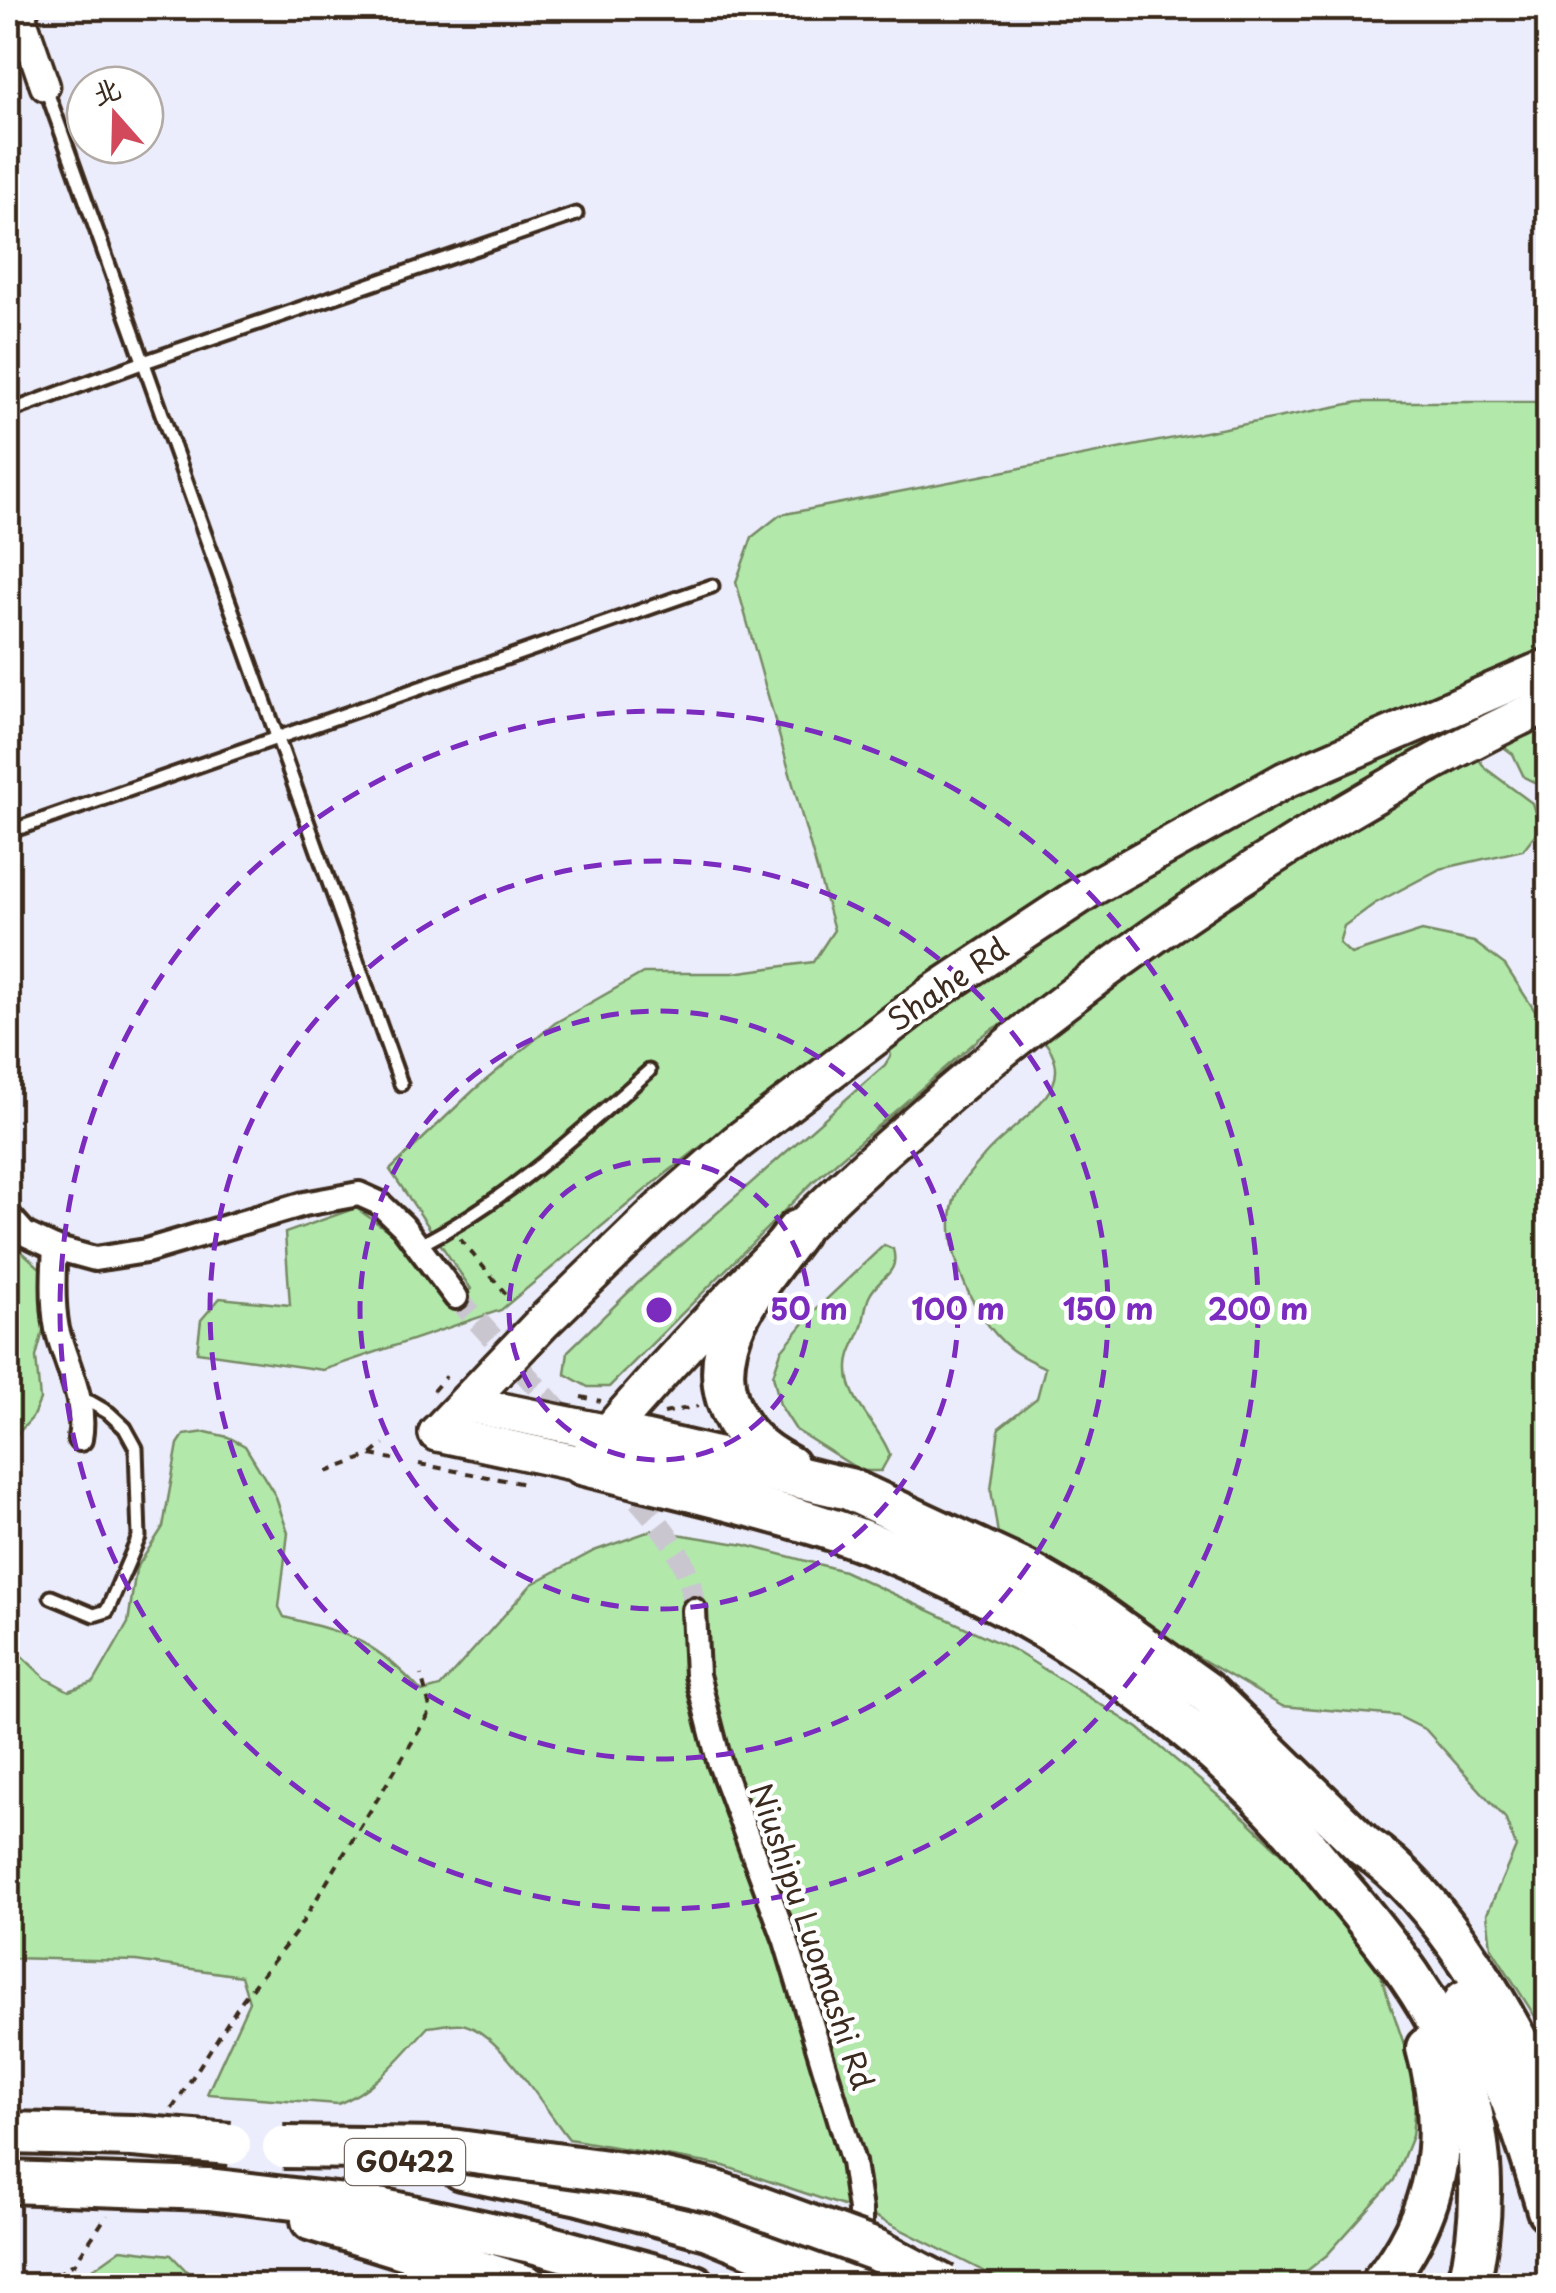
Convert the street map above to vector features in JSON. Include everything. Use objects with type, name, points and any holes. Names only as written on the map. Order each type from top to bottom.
[{"type":"highway","points":[[797,1231],[756,1316],[749,1350],[750,1381],[758,1409],[786,1444],[837,1485]]},
{"type":"highway","points":[[608,1433],[837,1485],[1025,1572],[1149,1649],[1220,1705],[1364,1846],[1392,1864],[1444,1926],[1522,2050],[1548,2103]]},
{"type":"highway","points":[[582,1464],[822,1526],[984,1594],[1038,1624],[1142,1694],[1217,1755],[1292,1830],[1379,1931],[1422,1993],[1456,2060],[1473,2120],[1481,2193],[1480,2222],[1468,2286]]},
{"type":"highway","points":[[1364,1846],[1377,1874],[1442,1960],[1475,2018],[1514,2106],[1548,2210]]},
{"type":"highway","points":[[1352,1902],[1399,1978],[1414,2011],[1440,2104],[1434,2182],[1400,2261],[1380,2286]]},
{"type":"highway","name":"G0422","points":[[8,2134],[133,2136],[282,2147],[490,2173],[708,2229],[848,2286]]},
{"type":"highway","points":[[282,2147],[444,2149],[652,2177],[717,2192],[876,2250],[944,2286]]},
{"type":"highway","name":"G0422","points":[[8,2182],[208,2189],[379,2208],[536,2243],[694,2286]]},
{"type":"highway","points":[[208,2189],[526,2286]]},
{"type":"main road","points":[[8,11],[19,8]]},
{"type":"main road","name":"Shahe Rd","points":[[582,1464],[437,1433],[589,1276],[736,1144],[857,1049],[997,949],[1090,889],[1285,780],[1548,667]]},
{"type":"main road","points":[[582,1464],[650,1382],[797,1231],[1004,1049],[1181,916],[1386,788],[1548,704]]},
{"type":"main road","points":[[467,1404],[608,1433]]},
{"type":"street","points":[[19,8],[45,86]]},
{"type":"street","points":[[8,1215],[25,1234],[55,1248],[78,1256],[114,1258],[304,1204],[359,1194],[388,1211],[456,1298]]},
{"type":"street","points":[[55,1248],[55,1318],[80,1401],[80,1438]]},
{"type":"street","name":"Niushipu Luomashi Rd","points":[[694,1610],[701,1696],[719,1761],[786,1941],[845,2130],[860,2210],[860,2286]]},
{"type":"lane","points":[[45,86],[401,1084]]},
{"type":"lane","points":[[8,412],[576,214]]},
{"type":"lane","points":[[8,832],[712,586]]},
{"type":"lane","points":[[418,1246],[452,1229],[546,1164],[649,1071]]},
{"type":"lane","points":[[51,1597],[94,1615],[106,1611],[139,1537],[137,1462],[132,1438],[109,1413],[80,1401]]},
{"type":"path","points":[[452,1229],[511,1300]]},
{"type":"path","points":[[433,1390],[446,1376],[444,1368]]},
{"type":"path","points":[[668,1414],[700,1405]]},
{"type":"path","points":[[326,1472],[372,1455],[384,1444]]},
{"type":"path","points":[[372,1455],[392,1459]]},
{"type":"path","points":[[419,1464],[525,1484]]},
{"type":"path","points":[[168,2117],[243,1999],[297,1930],[431,1711],[420,1676]]},
{"type":"path","points":[[46,2286],[47,2281],[75,2262],[110,2211]]},
{"type":"green space","points":[[1359,402],[1548,402],[1548,789],[1524,777],[1513,754],[1502,746],[1478,758],[1485,768],[1532,803],[1540,828],[1523,850],[1440,869],[1374,904],[1344,926],[1339,943],[1351,954],[1422,931],[1474,942],[1505,965],[1548,1031],[1548,2037],[1491,1947],[1487,1914],[1516,1847],[1505,1818],[1426,1730],[1398,1716],[1282,1706],[1068,1581],[998,1534],[991,1490],[999,1428],[1037,1398],[1045,1368],[1011,1349],[997,1336],[972,1299],[955,1255],[952,1211],[957,1192],[969,1173],[1039,1104],[1053,1084],[1056,1073],[1051,1052],[1027,1028],[1003,1024],[980,1038],[814,1181],[609,1387],[588,1387],[565,1374],[568,1351],[642,1279],[885,1065],[891,1055],[886,1041],[861,1032],[813,1059],[650,1186],[501,1310],[323,1370],[197,1352],[201,1320],[220,1298],[290,1305],[285,1233],[356,1208],[397,1237],[446,1306],[471,1289],[390,1170],[474,1090],[555,1023],[643,973],[733,973],[813,962],[834,930],[736,582],[752,537],[780,515]]},
{"type":"green space","points":[[8,1239],[40,1268],[50,1288],[49,1309],[36,1357],[40,1400],[32,1418],[8,1444]]},
{"type":"green space","points":[[884,1245],[893,1249],[894,1264],[868,1299],[848,1370],[853,1393],[890,1455],[881,1471],[861,1471],[796,1430],[780,1405],[773,1375],[781,1351],[814,1311]]},
{"type":"green space","points":[[206,1432],[245,1446],[275,1495],[288,1533],[279,1607],[284,1617],[360,1641],[389,1660],[422,1692],[440,1687],[532,1584],[594,1551],[653,1530],[745,1545],[844,1571],[1012,1649],[1138,1728],[1247,1820],[1348,1917],[1379,1970],[1417,2083],[1412,2136],[1394,2180],[1327,2255],[1289,2285],[1013,2286],[876,2217],[724,2166],[569,2139],[505,2055],[475,2029],[461,2024],[428,2027],[376,2081],[338,2104],[207,2094],[249,2002],[241,1976],[136,1961],[8,1958],[8,1643],[45,1678],[69,1691],[94,1682],[128,1623],[136,1569],[163,1527],[178,1444],[184,1435]]},
{"type":"green space","points":[[121,2249],[171,2255],[200,2285],[57,2285],[86,2274]]},
{"type":"tunnel","points":[[456,1297],[571,1425]]},
{"type":"tunnel","points":[[616,1475],[656,1520],[678,1553],[692,1589],[694,1610]]}]
